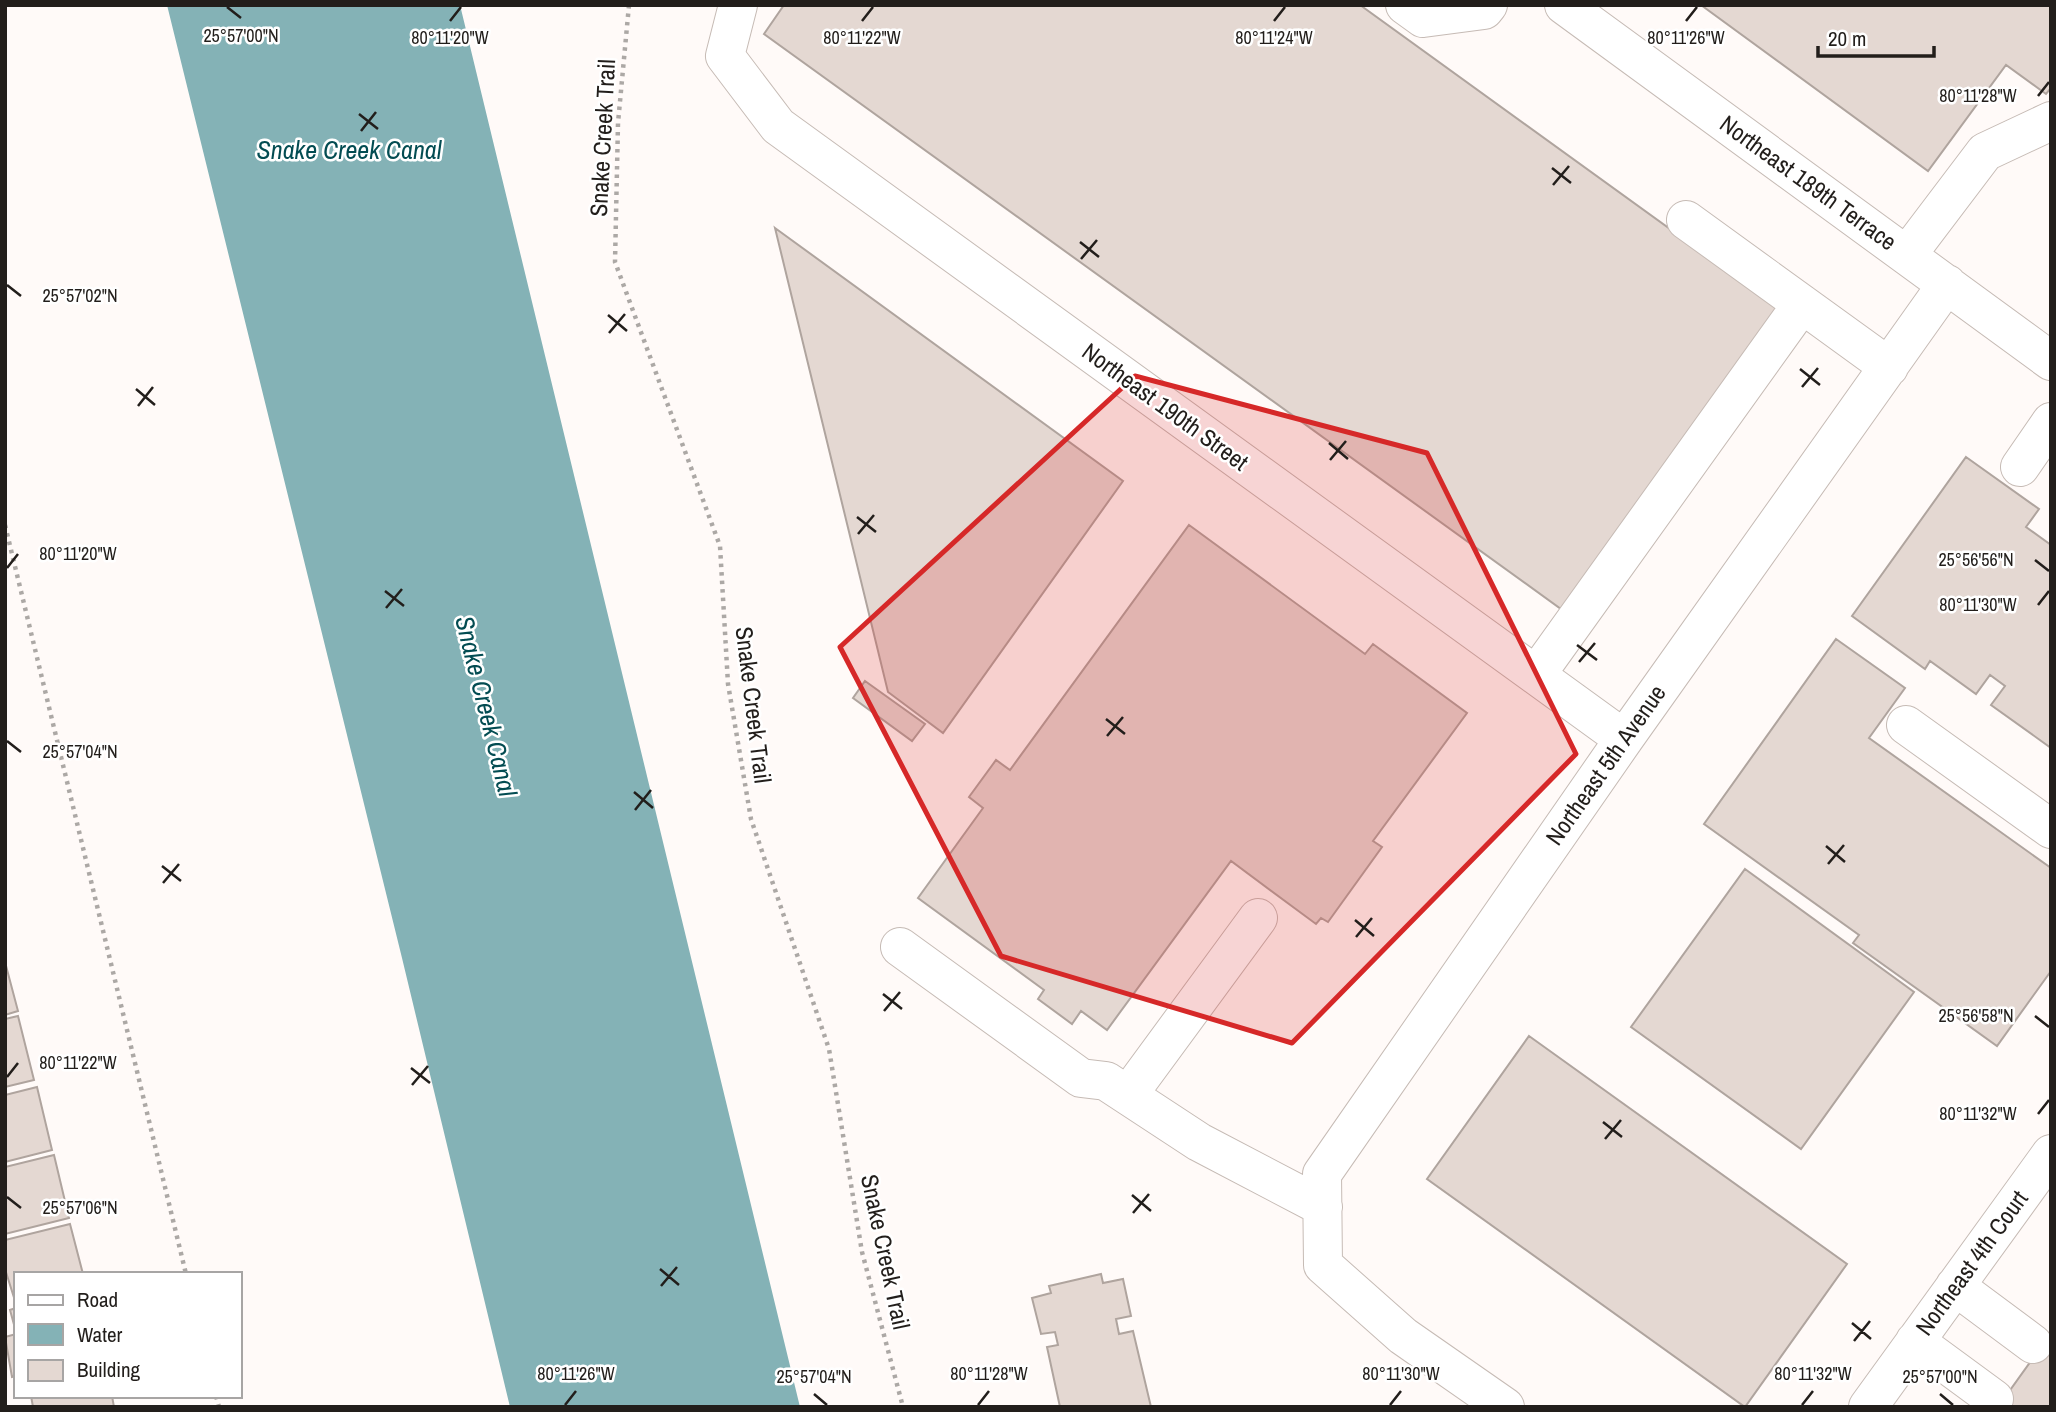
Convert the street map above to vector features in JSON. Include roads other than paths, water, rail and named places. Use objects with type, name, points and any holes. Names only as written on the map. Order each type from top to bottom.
[{"type":"street","name":"Northeast 190th Street","points":[[737,5],[725,56],[778,126],[1624,739]]},
{"type":"street","points":[[1405,5],[1423,18],[1484,10],[1488,5]]},
{"type":"street","name":"Northeast 189th Terrace","points":[[1564,5],[2051,361]]},
{"type":"street","points":[[1907,255],[1985,152],[2051,121]]},
{"type":"street","points":[[1686,220],[1889,367]]},
{"type":"street","name":"Northeast 5th Avenue","points":[[1504,1407],[1402,1336],[1323,1265],[1322,1174],[1624,739],[1947,284]]},
{"type":"street","points":[[1536,675],[1802,304]]},
{"type":"street","points":[[2020,467],[2051,422]]},
{"type":"street","points":[[1906,725],[2051,829]]},
{"type":"street","points":[[1128,1095],[1258,918]]},
{"type":"street","points":[[900,947],[1081,1078],[1106,1081],[1199,1142],[1323,1207]]},
{"type":"street","name":"Northeast 4th Court","points":[[1868,1407],[2051,1154]]},
{"type":"street","points":[[1955,1286],[2033,1345]]},
{"type":"street","points":[[1915,1341],[1994,1399]]},
{"type":"water","name":"Snake Creek Canal","points":[[167,5],[460,5],[800,1407],[510,1407]]}]
